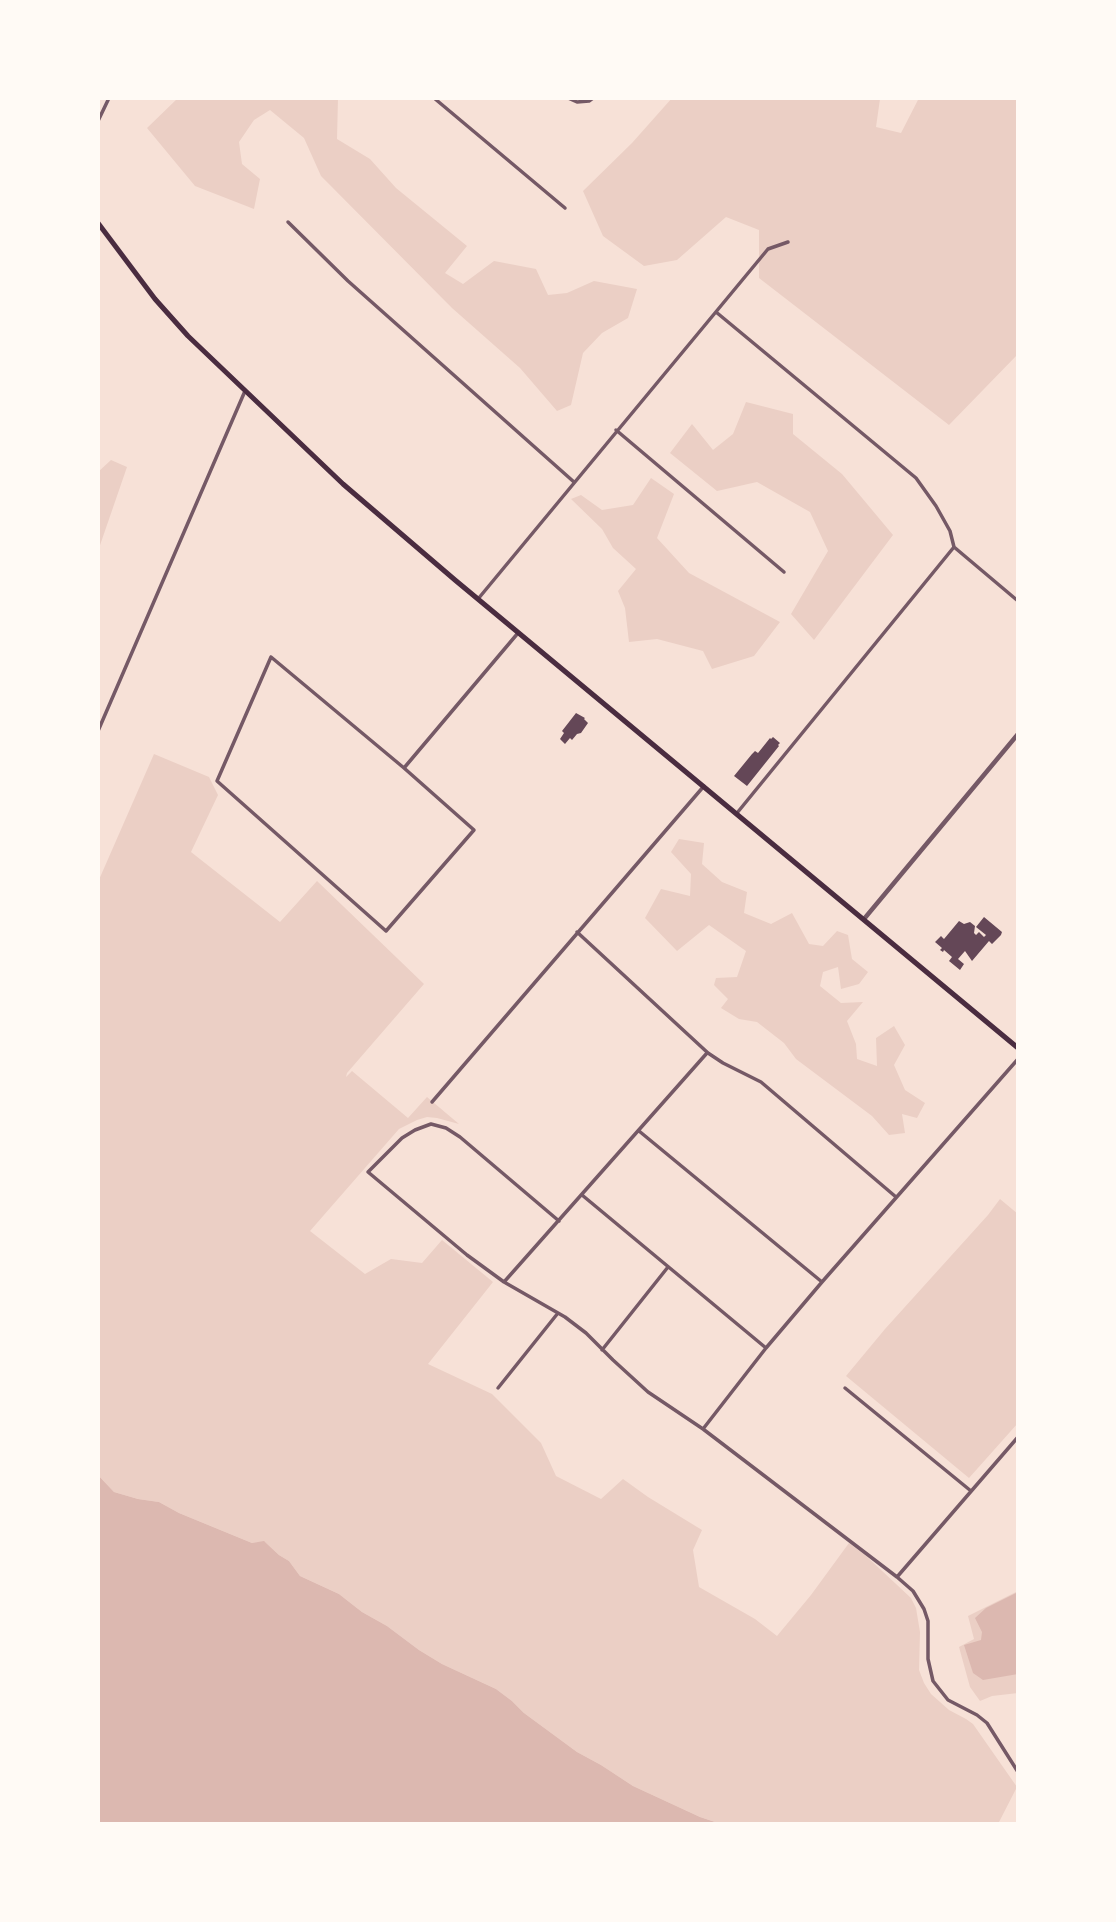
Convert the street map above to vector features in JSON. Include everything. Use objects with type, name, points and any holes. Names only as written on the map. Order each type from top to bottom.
[{"type":"main road","points":[[98,223],[155,299],[188,335],[343,484],[1018,1048]]},
{"type":"street","points":[[98,121],[109,98]]},
{"type":"street","points":[[434,98],[565,208]]},
{"type":"street","points":[[568,98],[576,102],[593,98]]},
{"type":"street","points":[[288,222],[348,281],[574,482]]},
{"type":"street","points":[[478,599],[768,249],[788,242]]},
{"type":"street","points":[[716,312],[916,478],[950,531],[954,547],[1018,601]]},
{"type":"street","points":[[98,731],[245,391]]},
{"type":"street","points":[[616,430],[784,572]]},
{"type":"street","points":[[737,813],[954,547]]},
{"type":"street","points":[[404,768],[519,632]]},
{"type":"street","points":[[271,657],[404,768],[474,830],[386,931],[217,781],[271,657]]},
{"type":"street","points":[[864,919],[1018,734]]},
{"type":"street","points":[[432,1102],[704,786]]},
{"type":"street","points":[[577,932],[708,1053],[761,1082],[896,1196]]},
{"type":"street","points":[[505,1282],[708,1053]]},
{"type":"street","points":[[703,1429],[822,1282],[1018,1059]]},
{"type":"street","points":[[559,1221],[460,1137],[446,1128],[431,1124],[402,1138],[368,1172],[467,1255],[586,1333],[648,1392],[703,1429],[913,1591],[926,1615],[929,1627],[928,1665],[935,1685],[948,1700],[978,1714],[987,1723],[1018,1772]]},
{"type":"street","points":[[639,1131],[822,1282]]},
{"type":"street","points":[[582,1195],[766,1348]]},
{"type":"street","points":[[602,1350],[668,1266]]},
{"type":"street","points":[[498,1388],[558,1313]]},
{"type":"street","points":[[845,1388],[971,1491]]},
{"type":"street","points":[[897,1577],[1018,1437]]},
{"type":"shaded area","points":[[178,98],[338,98],[337,139],[370,159],[396,188],[467,246],[445,273],[463,284],[494,261],[536,269],[548,295],[567,293],[594,281],[637,289],[628,318],[602,333],[583,353],[571,405],[557,411],[520,368],[452,308],[321,176],[304,138],[270,110],[254,120],[239,142],[242,164],[260,179],[254,209],[195,186],[147,128]]},
{"type":"shaded area","points":[[672,98],[879,98],[876,127],[901,133],[919,98],[1018,98],[1018,354],[949,425],[759,278],[759,230],[726,217],[677,260],[644,266],[603,236],[583,191],[632,143]]},
{"type":"shaded area","points":[[746,402],[793,414],[793,434],[842,474],[893,535],[814,640],[791,614],[828,551],[810,512],[757,482],[717,491],[670,453],[692,424],[713,450],[733,434]]},
{"type":"shaded area","points":[[111,460],[127,467],[98,551],[98,472]]},
{"type":"shaded area","points":[[651,478],[674,494],[657,538],[689,573],[780,622],[754,656],[712,669],[703,651],[657,639],[629,642],[625,608],[618,591],[636,569],[613,548],[602,529],[571,499],[581,495],[602,510],[633,505]]},
{"type":"shaded area","points":[[154,754],[209,777],[218,795],[191,852],[280,922],[317,881],[424,984],[346,1077],[352,1071],[408,1118],[427,1097],[459,1124],[427,1117],[399,1129],[310,1231],[365,1274],[391,1259],[422,1263],[442,1240],[493,1282],[428,1364],[492,1394],[541,1443],[556,1476],[601,1499],[623,1479],[702,1530],[693,1550],[699,1587],[755,1619],[777,1636],[849,1543],[865,1555],[911,1598],[916,1608],[920,1632],[919,1670],[931,1694],[949,1710],[973,1724],[1017,1787],[998,1824],[721,1824],[700,1817],[633,1786],[577,1752],[496,1689],[442,1664],[339,1594],[300,1576],[289,1561],[265,1542],[252,1543],[159,1502],[114,1492],[98,1475],[98,882]]},
{"type":"shaded area","points":[[679,839],[704,843],[702,864],[722,882],[747,892],[744,913],[771,924],[792,913],[809,944],[823,946],[837,931],[848,935],[852,959],[868,972],[859,984],[841,989],[838,967],[823,972],[820,986],[841,1003],[863,1002],[847,1021],[856,1044],[857,1059],[877,1066],[876,1038],[894,1026],[905,1045],[894,1065],[905,1090],[925,1103],[917,1118],[902,1114],[905,1133],[889,1135],[872,1116],[796,1059],[784,1043],[757,1022],[739,1019],[721,1008],[728,999],[714,985],[716,978],[737,977],[746,951],[709,925],[677,951],[645,918],[661,889],[690,896],[691,874],[671,852]]},
{"type":"shaded area","points":[[1000,1199],[1018,1214],[1018,1423],[969,1478],[846,1376]]},
{"type":"shaded area","points":[[98,1475],[114,1492],[159,1502],[252,1543],[264,1541],[289,1561],[300,1576],[339,1594],[442,1664],[496,1689],[577,1752],[633,1786],[721,1824],[98,1824]]},
{"type":"shaded area","points":[[1018,1591],[1018,1693],[992,1696],[980,1701],[970,1687],[959,1647],[974,1639],[968,1616]]},
{"type":"shaded area","points":[[1018,1592],[1018,1674],[983,1680],[973,1673],[964,1645],[981,1640],[982,1632],[975,1618],[986,1608]]},
{"type":"building","points":[[576,713],[588,723],[581,733],[572,740],[570,738],[565,744],[560,739],[564,733],[562,731]]},
{"type":"building","points":[[773,737],[780,743],[779,746],[747,786],[734,776],[755,751],[758,753]]},
{"type":"building","points":[[984,917],[1002,932],[1001,935],[992,944],[989,941],[972,961],[965,951],[958,959],[964,964],[960,970],[949,961],[952,957],[940,950],[942,948],[935,942],[941,936],[944,939],[959,921],[964,924],[970,922],[975,926],[974,933],[976,935],[979,932],[984,937],[986,935],[976,927]]}]
